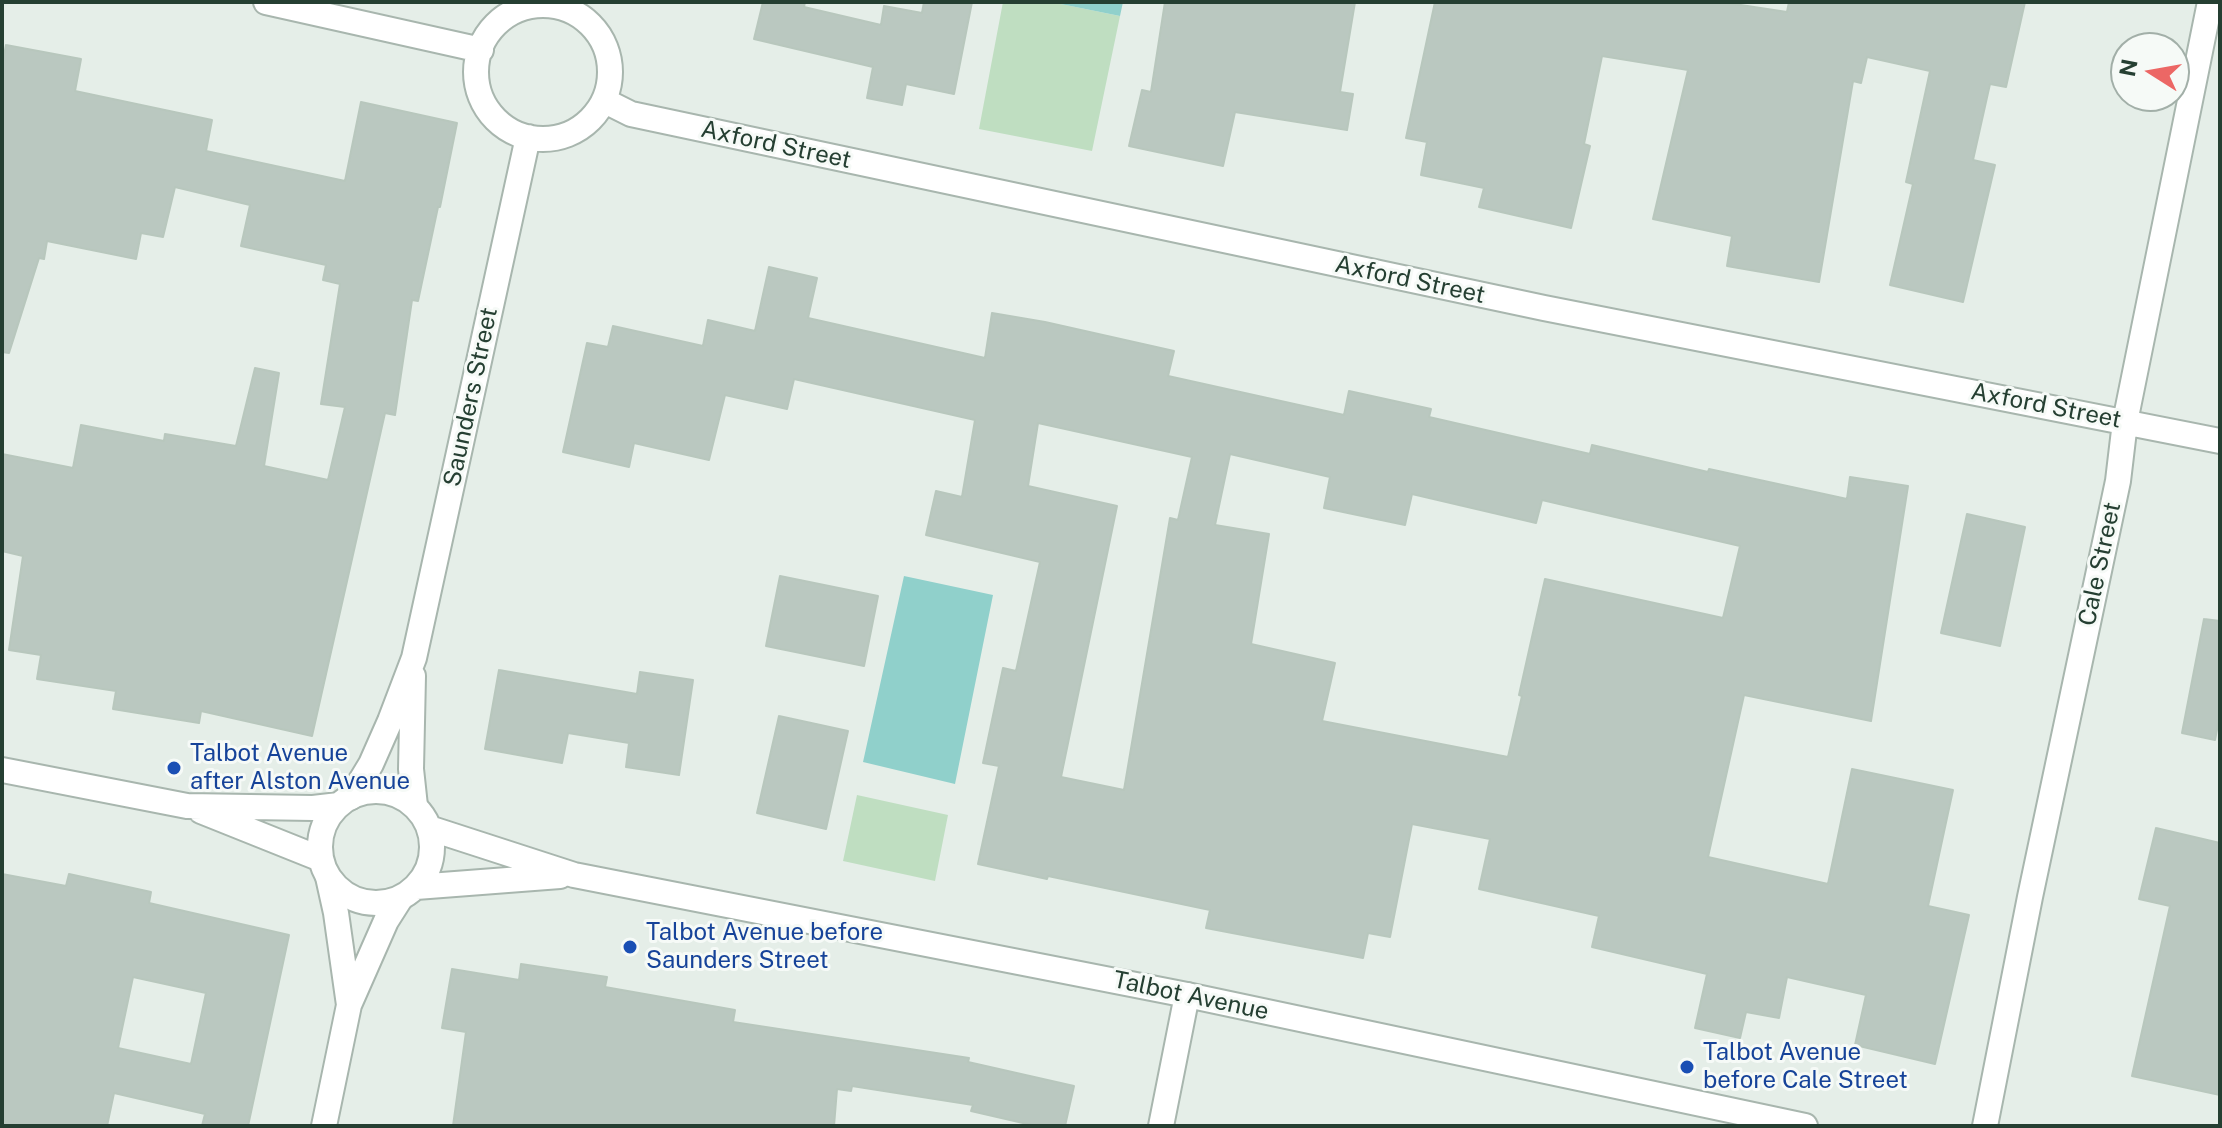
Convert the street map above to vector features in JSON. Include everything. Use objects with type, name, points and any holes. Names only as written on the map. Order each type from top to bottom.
[{"type":"street","points":[[266,2],[481,50]]},
{"type":"street","name":"Cale Street","points":[[1985,1126],[2118,481],[2125,422],[2210,2]]},
{"type":"street","points":[[540,4],[563,8],[584,18],[599,33],[609,55],[611,78],[605,101],[584,125],[564,136],[541,140],[518,135],[498,122],[487,109],[478,88],[477,64],[481,50],[483,42],[498,23],[518,10],[540,4]]},
{"type":"street","name":"Axford Street","points":[[605,101],[631,114],[1544,308],[2220,441]]},
{"type":"street","name":"Saunders Street","points":[[345,801],[379,745],[414,658],[528,137]]},
{"type":"street","name":"Saunders Street","points":[[414,658],[411,769],[415,806]]},
{"type":"street","points":[[2,770],[187,806],[313,808],[378,791],[392,793],[415,806],[429,828],[432,857],[427,871],[386,921],[349,1005],[324,1126]]},
{"type":"street","points":[[345,801],[329,816],[320,844],[336,913],[349,1005]]},
{"type":"street","points":[[187,806],[324,868],[338,890],[352,899],[384,903],[408,893]]},
{"type":"street","name":"Talbot Avenue","points":[[429,828],[574,875],[1187,995],[1805,1126]]},
{"type":"street","name":"Talbot Avenue","points":[[408,893],[574,875]]},
{"type":"street","points":[[1161,1126],[1187,995]]},
{"type":"green space","points":[[1003,2],[1051,2],[1120,16],[1092,151],[979,129]]},
{"type":"green space","points":[[857,795],[948,815],[935,881],[843,861]]},
{"type":"water","points":[[1051,2],[1123,2],[1120,16]]},
{"type":"water","points":[[904,576],[993,595],[955,784],[863,762]]},
{"type":"building","points":[[763,2],[805,2],[804,7],[881,25],[884,6],[922,13],[924,2],[972,2],[954,94],[906,84],[902,105],[867,98],[873,67],[754,39]]},
{"type":"building","points":[[1165,2],[1355,2],[1340,92],[1353,94],[1347,130],[1235,112],[1223,166],[1129,146],[1142,90],[1151,92]]},
{"type":"building","points":[[1435,2],[1721,2],[1787,12],[1789,2],[2025,2],[2006,87],[1990,84],[1973,160],[1995,165],[1963,302],[1890,285],[1913,184],[1906,182],[1930,71],[1867,57],[1861,83],[1853,81],[1819,282],[1727,266],[1732,236],[1653,219],[1688,70],[1602,56],[1584,144],[1590,146],[1571,228],[1479,207],[1484,188],[1421,175],[1427,142],[1406,138]]},
{"type":"building","points":[[6,45],[81,59],[75,91],[212,120],[206,151],[345,181],[361,102],[457,123],[418,301],[412,300],[395,415],[385,413],[312,736],[201,711],[199,723],[113,709],[116,691],[37,679],[41,655],[9,650],[23,556],[2,551],[2,454],[73,468],[81,425],[164,441],[165,434],[236,446],[255,368],[279,373],[264,466],[328,480],[345,407],[321,404],[340,284],[323,280],[326,265],[241,246],[250,205],[175,187],[163,237],[141,233],[136,259],[47,241],[44,259],[39,258],[9,353],[2,352],[2,66]]},
{"type":"building","points":[[769,267],[817,278],[808,318],[985,358],[992,313],[1174,351],[1168,376],[1344,415],[1349,391],[1431,409],[1429,417],[1590,454],[1592,445],[1847,499],[1850,477],[1908,486],[1871,721],[1744,695],[1708,857],[1828,884],[1852,769],[1953,790],[1928,906],[1969,915],[1935,1064],[1855,1045],[1866,995],[1787,977],[1779,1018],[1746,1012],[1740,1038],[1695,1028],[1707,974],[1592,947],[1599,916],[1479,889],[1490,839],[1412,824],[1390,937],[1368,933],[1363,958],[1206,928],[1210,910],[978,864],[999,766],[983,763],[1003,668],[1016,671],[1040,562],[926,535],[936,491],[962,497],[975,420],[794,379],[787,409],[725,395],[709,460],[634,443],[629,467],[563,452],[587,343],[608,347],[613,326],[703,346],[708,320],[755,331]],"holes":[[[1038,423],[1192,457],[1178,520],[1170,518],[1124,790],[1061,777],[1117,506],[1028,486]],[[1230,454],[1330,477],[1324,508],[1405,525],[1412,494],[1536,523],[1542,500],[1740,546],[1723,618],[1545,579],[1508,757],[1322,721],[1335,663],[1251,644],[1269,534],[1215,525]]]},
{"type":"building","points":[[1967,514],[2025,527],[2000,646],[1941,633]]},
{"type":"building","points":[[780,576],[878,596],[864,666],[766,646]]},
{"type":"building","points":[[2204,619],[2220,621],[2220,714],[2215,740],[2182,733]]},
{"type":"building","points":[[499,670],[637,694],[640,672],[693,680],[679,775],[626,767],[629,743],[568,733],[562,763],[485,749]]},
{"type":"building","points":[[779,716],[848,731],[826,829],[757,813]]},
{"type":"building","points":[[2156,828],[2220,843],[2220,1095],[2132,1076],[2170,906],[2139,899]]},
{"type":"building","points":[[2,874],[66,886],[69,874],[151,892],[149,903],[289,935],[248,1126],[202,1126],[205,1114],[114,1093],[107,1126],[2,1126]],"holes":[[[133,977],[206,993],[191,1064],[118,1048]]]},
{"type":"building","points":[[521,964],[607,977],[605,987],[735,1010],[733,1022],[969,1058],[968,1062],[1074,1086],[1065,1126],[1036,1126],[971,1111],[973,1105],[852,1086],[851,1091],[837,1089],[834,1126],[453,1126],[466,1032],[442,1028],[452,969],[519,980]]},
{"type":"place","name":"Talbot Avenue after Alston Avenue","points":[[174,768]]},
{"type":"place","name":"Talbot Avenue before Saunders Street","points":[[630,947]]},
{"type":"place","name":"Talbot Avenue before Cale Street","points":[[1687,1067]]}]
